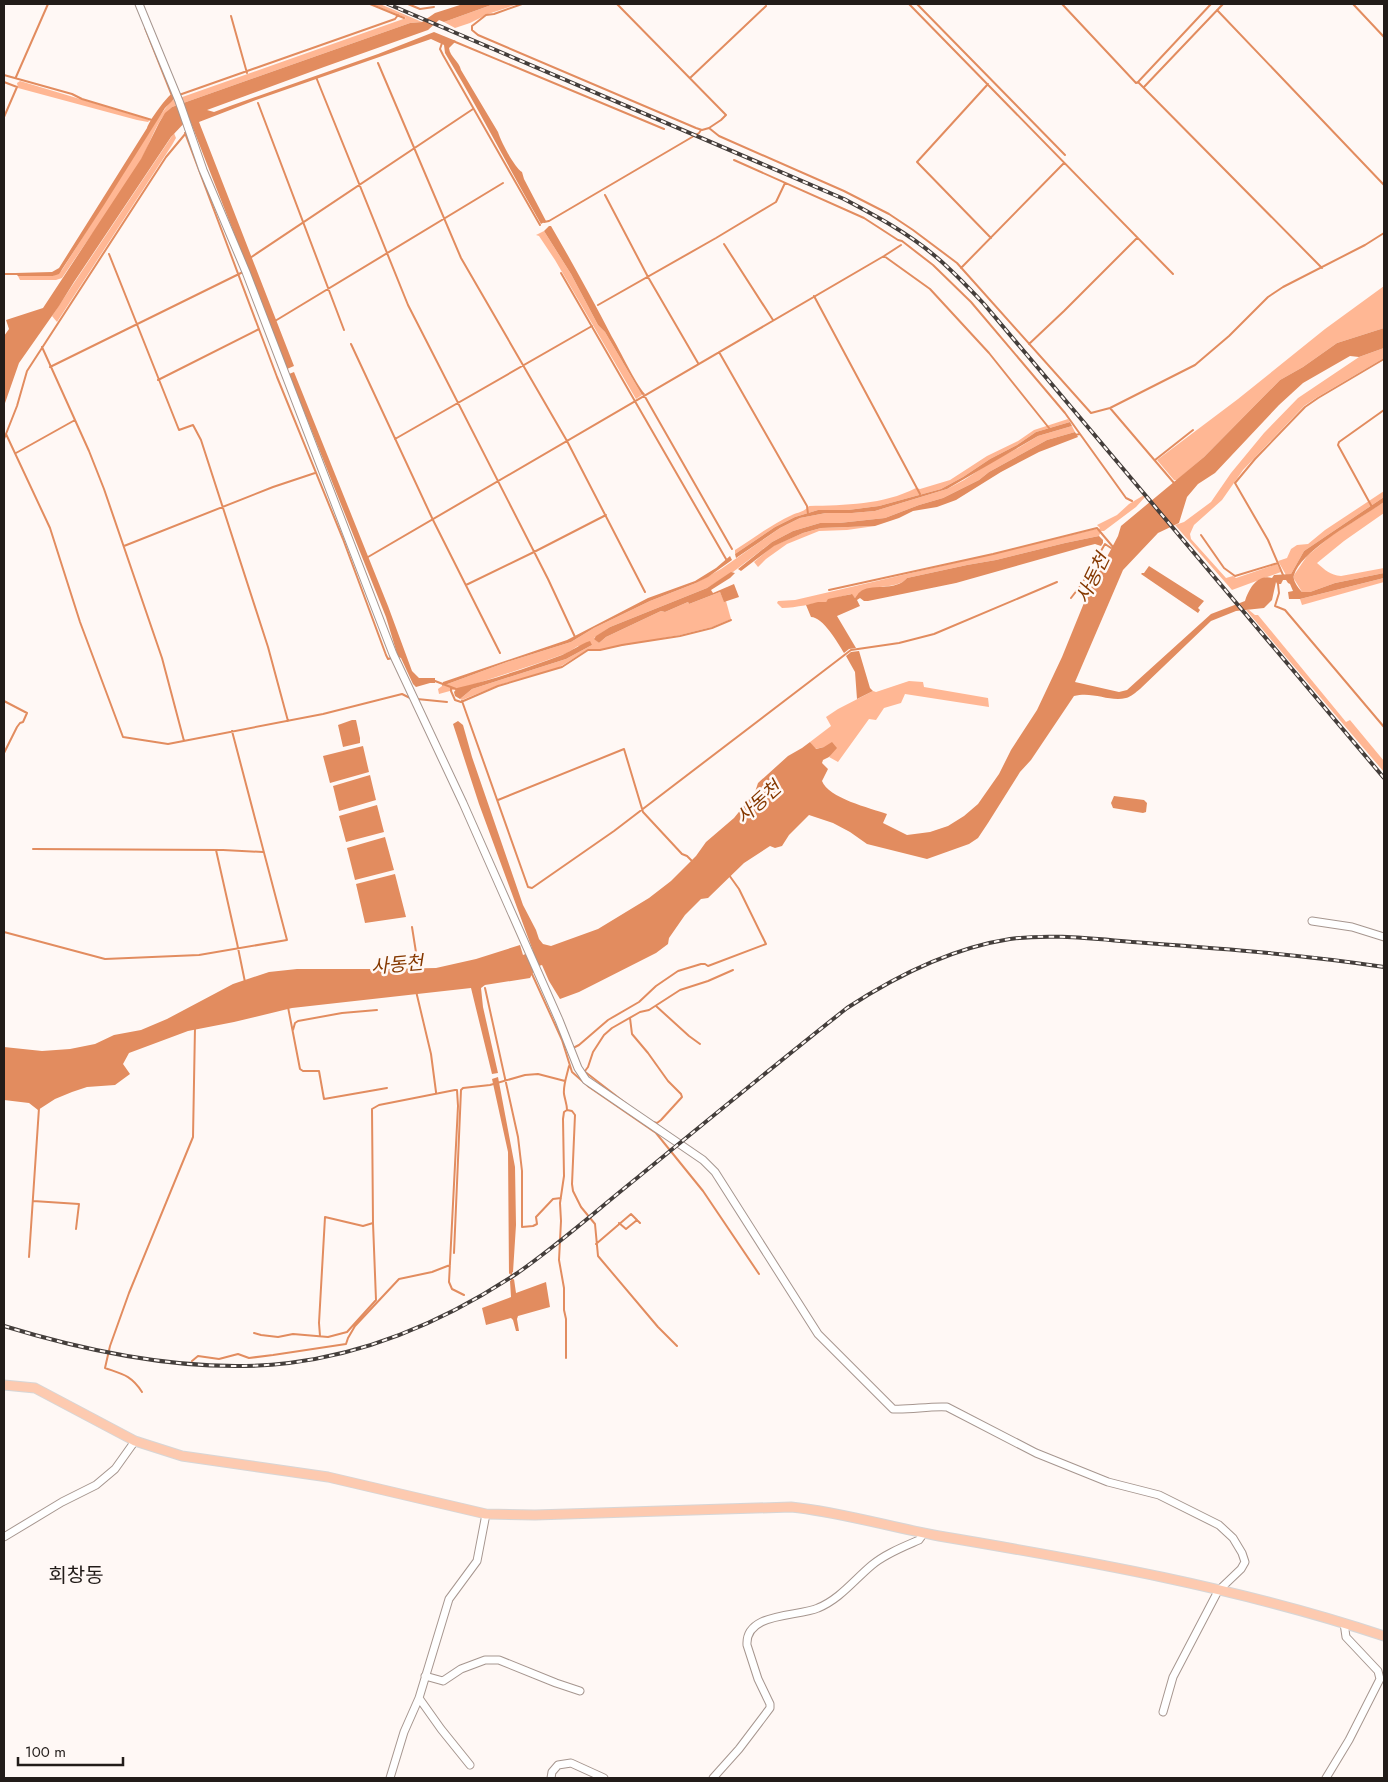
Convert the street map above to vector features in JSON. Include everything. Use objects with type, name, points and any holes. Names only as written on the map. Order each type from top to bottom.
[{"type":"main road","points":[[4,1384],[34,1388],[135,1441],[182,1456],[328,1477],[486,1514],[536,1515],[790,1507],[817,1510],[924,1533],[1076,1559],[1218,1591],[1344,1623],[1384,1636]]},
{"type":"street","points":[[139,4],[179,101],[203,170],[246,272],[393,654],[463,802],[536,967],[578,1068],[586,1080],[703,1160],[715,1172],[818,1334],[893,1409],[911,1410],[930,1406],[947,1407],[1036,1453],[1108,1482],[1159,1495],[1219,1525],[1233,1538],[1246,1562],[1218,1591],[1172,1677],[1163,1712]]},
{"type":"street","points":[[1312,921],[1352,927],[1384,937]]},
{"type":"street","points":[[4,1538],[62,1502],[96,1486],[115,1469],[135,1441]]},
{"type":"street","points":[[390,1778],[404,1732],[419,1698],[449,1599],[477,1561],[486,1514]]},
{"type":"street","points":[[713,1778],[739,1749],[770,1708],[747,1645],[747,1640],[753,1627],[766,1619],[806,1612],[834,1600],[873,1564],[919,1540],[924,1533]]},
{"type":"street","points":[[1326,1778],[1349,1740],[1380,1679],[1378,1671],[1346,1638],[1344,1623]]},
{"type":"street","points":[[425,1676],[443,1681],[461,1669],[485,1660],[499,1660],[556,1683],[580,1690]]},
{"type":"street","points":[[419,1698],[446,1736],[470,1765]]},
{"type":"street","points":[[551,1778],[552,1772],[558,1765],[571,1763],[604,1778]]},
{"type":"shaded area","points":[[372,4],[380,4],[422,22],[410,23],[172,107],[162,118],[132,175],[62,278],[56,280],[20,280],[18,276],[53,276],[62,270],[158,118],[171,101],[406,18]]},
{"type":"shaded area","points":[[494,4],[518,4],[455,28],[444,22]]},
{"type":"shaded area","points":[[20,81],[150,120],[148,122],[137,120],[18,88],[17,83]]},
{"type":"shaded area","points":[[174,133],[176,138],[172,145],[57,322],[52,316]]},
{"type":"shaded area","points":[[544,231],[571,274],[598,325],[605,332],[642,395],[636,399],[555,260],[539,236],[536,235]]},
{"type":"shaded area","points":[[1384,286],[1384,328],[1337,343],[1303,367],[1280,380],[1204,457],[1177,480],[1174,480],[1157,460],[1238,399],[1325,329]]},
{"type":"shaded area","points":[[1384,348],[1384,358],[1304,406],[1243,470],[1222,500],[1194,525],[1190,534],[1191,539],[1226,578],[1233,576],[1236,578],[1277,564],[1281,572],[1232,590],[1175,525],[1184,522],[1211,502],[1231,473],[1264,433],[1298,398],[1359,357]]},
{"type":"shaded area","points":[[1068,419],[1070,422],[1036,432],[941,489],[879,506],[848,510],[818,510],[795,517],[775,527],[735,554],[735,550],[763,531],[803,511],[809,506],[877,501],[903,494],[916,488],[920,489],[950,480],[987,456],[1018,441],[1034,430]]},
{"type":"shaded area","points":[[1072,426],[1075,432],[1047,440],[989,472],[979,480],[943,498],[885,518],[820,523],[793,531],[772,542],[733,572],[707,588],[610,627],[594,638],[599,643],[606,637],[661,611],[665,612],[688,602],[689,604],[720,592],[724,601],[726,601],[731,619],[712,627],[680,635],[598,650],[589,649],[558,668],[499,685],[462,700],[460,699],[472,689],[566,659],[592,645],[578,646],[567,653],[542,662],[439,694],[438,689],[442,686],[507,662],[571,642],[594,628],[650,601],[696,583],[721,569],[780,528],[800,518],[826,513],[875,511],[947,489],[1038,436]]},
{"type":"shaded area","points":[[1384,491],[1384,497],[1304,551],[1291,574],[1286,575],[1278,561],[1287,558],[1291,549],[1297,545],[1308,544],[1325,530]]},
{"type":"shaded area","points":[[1144,495],[1145,497],[1136,507],[1104,531],[1101,531],[1099,536],[907,578],[901,583],[871,590],[855,598],[851,594],[826,602],[788,608],[782,608],[777,603],[778,601],[795,600],[1098,530],[1100,528],[1097,525],[1117,515],[1129,504]]},
{"type":"shaded area","points":[[1384,502],[1384,513],[1317,563],[1334,575],[1341,576],[1384,568],[1384,573],[1335,583],[1310,592],[1302,592],[1294,579],[1294,575],[1307,556],[1331,536]]},
{"type":"shaded area","points":[[875,526],[819,531],[787,544],[758,567],[754,562],[773,546],[803,533],[821,528]]},
{"type":"shaded area","points":[[1384,578],[1384,582],[1302,605],[1300,599]]},
{"type":"shaded area","points":[[1246,610],[1258,615],[1346,722],[1350,720],[1384,761],[1384,772]]},
{"type":"shaded area","points":[[909,681],[923,682],[924,687],[988,698],[989,707],[905,694],[901,703],[884,708],[876,720],[869,719],[838,762],[829,757],[824,747],[815,749],[810,742],[831,726],[826,717],[838,709],[873,691],[876,692]]},
{"type":"water","points":[[463,4],[494,4],[444,22],[439,20],[428,30],[207,110],[214,112],[378,54],[434,32],[456,41],[449,48],[451,54],[498,132],[508,154],[522,172],[546,221],[541,224],[445,53],[444,45],[431,39],[256,100],[199,122],[294,366],[287,369],[189,118],[171,137],[19,363],[4,406],[4,336],[9,329],[6,320],[43,308],[141,159],[165,113],[172,107],[410,23],[422,22],[435,13]]},
{"type":"water","points":[[173,93],[174,99],[165,108],[59,274],[53,276],[18,276],[15,273],[52,272],[59,268],[154,115]]},
{"type":"water","points":[[551,226],[559,240],[632,374],[645,394],[642,395],[605,332],[598,325],[571,274],[544,231]]},
{"type":"water","name":"사동천","points":[[1384,328],[1384,348],[1359,357],[1350,356],[1303,383],[1279,405],[1215,473],[1198,484],[1187,497],[1179,523],[1158,533],[1123,570],[1075,682],[1119,692],[1127,690],[1211,614],[1245,601],[1251,587],[1262,578],[1291,574],[1304,551],[1384,497],[1384,502],[1334,535],[1308,555],[1299,565],[1294,579],[1302,592],[1310,592],[1335,583],[1384,573],[1384,578],[1300,599],[1289,599],[1288,592],[1293,591],[1286,580],[1283,580],[1281,584],[1276,582],[1272,600],[1264,608],[1236,611],[1211,621],[1130,697],[1113,699],[1088,695],[1074,696],[1031,760],[1020,772],[978,838],[969,844],[927,859],[867,844],[833,823],[809,815],[789,835],[782,846],[775,848],[770,846],[744,863],[708,898],[701,899],[685,915],[669,938],[668,944],[656,953],[579,992],[560,999],[542,965],[536,967],[530,978],[485,985],[481,988],[483,1007],[498,1073],[492,1074],[471,988],[292,1008],[188,1031],[129,1053],[123,1064],[130,1074],[115,1085],[87,1087],[55,1099],[38,1110],[29,1103],[4,1100],[4,1047],[42,1051],[70,1049],[95,1044],[114,1035],[141,1030],[167,1019],[233,984],[269,972],[297,969],[436,968],[476,959],[520,945],[523,955],[533,951],[479,804],[453,724],[458,721],[463,725],[472,757],[523,905],[539,939],[543,944],[551,946],[598,929],[649,898],[671,881],[696,856],[706,842],[734,818],[755,792],[758,783],[788,756],[810,742],[816,749],[832,742],[837,748],[822,763],[828,769],[822,781],[832,792],[850,802],[887,814],[883,823],[907,835],[930,832],[948,826],[978,804],[999,774],[1011,750],[1037,710],[1062,657],[1088,593],[1118,536],[1121,526],[1204,457],[1280,380],[1303,367],[1337,343]]},
{"type":"water","points":[[294,372],[388,606],[412,671],[419,678],[435,678],[435,683],[416,687],[401,658],[398,657],[386,617],[289,374]]},
{"type":"water","points":[[1070,422],[1072,426],[1038,436],[947,489],[875,511],[826,513],[800,518],[780,528],[736,558],[735,554],[775,527],[795,517],[818,510],[848,510],[879,506],[941,489],[1036,432]]},
{"type":"water","points":[[1075,432],[1078,437],[1039,452],[1001,472],[956,500],[937,507],[913,511],[875,526],[821,528],[803,533],[774,546],[741,571],[738,569],[772,542],[793,531],[820,523],[885,518],[943,498],[979,480],[989,472],[1047,440]]},
{"type":"water","points":[[1099,536],[1103,540],[1101,546],[1095,544],[1087,546],[956,583],[868,601],[860,598],[857,600],[860,606],[837,616],[856,648],[849,649],[844,653],[825,626],[816,618],[811,617],[806,605],[826,602],[828,599],[852,594],[855,598],[864,589],[896,585],[907,578]]},
{"type":"water","points":[[730,556],[732,560],[708,577],[650,601],[594,628],[571,642],[507,662],[442,686],[443,682],[567,640],[648,598],[695,581],[716,568]]},
{"type":"water","points":[[1149,566],[1204,601],[1198,608],[1200,610],[1198,613],[1141,574]]},
{"type":"water","points":[[731,572],[735,573],[711,590],[713,593],[734,584],[739,597],[724,602],[720,592],[689,604],[688,602],[665,612],[661,611],[606,637],[599,643],[594,639],[610,627],[707,588]]},
{"type":"water","points":[[590,641],[592,645],[566,659],[472,689],[460,699],[455,696],[454,692],[457,688],[536,665]]},
{"type":"water","points":[[859,651],[870,688],[873,691],[857,699],[855,672],[846,656],[851,652]]},
{"type":"water","points":[[356,720],[360,743],[343,747],[338,725]]},
{"type":"water","points":[[363,746],[369,772],[330,783],[323,756]]},
{"type":"water","points":[[370,775],[376,800],[339,811],[333,786]]},
{"type":"water","points":[[1114,796],[1144,800],[1147,803],[1146,812],[1113,808],[1111,803]]},
{"type":"water","points":[[377,805],[384,832],[346,842],[339,816]]},
{"type":"water","points":[[385,837],[394,870],[355,880],[347,848]]},
{"type":"water","points":[[395,874],[406,917],[365,923],[356,884]]},
{"type":"water","points":[[498,1077],[515,1167],[516,1225],[513,1272],[509,1274],[508,1152],[492,1079]]},
{"type":"water","points":[[514,1279],[516,1293],[546,1282],[550,1307],[518,1316],[519,1331],[516,1331],[511,1318],[486,1325],[482,1308],[511,1297],[510,1281]]},
{"type":"waterway","points":[[16,77],[48,4]]},
{"type":"waterway","points":[[370,4],[404,18]]},
{"type":"waterway","points":[[408,4],[420,9],[434,7]]},
{"type":"waterway","points":[[522,4],[486,15],[472,26],[472,30],[478,35],[696,128],[702,130],[709,128],[719,136],[844,191],[889,214],[957,263],[1091,413],[1110,408],[1195,365],[1229,336],[1268,297],[1283,287],[1365,245],[1384,233]]},
{"type":"waterway","points":[[617,4],[726,115],[709,128]]},
{"type":"waterway","points":[[909,4],[1173,274]]},
{"type":"waterway","points":[[917,4],[1065,155]]},
{"type":"waterway","points":[[1062,4],[1136,83],[1138,82]]},
{"type":"waterway","points":[[1211,4],[1138,82],[1322,268]]},
{"type":"waterway","points":[[1144,87],[1223,4]]},
{"type":"waterway","points":[[1353,4],[1384,37]]},
{"type":"waterway","points":[[690,78],[766,6]]},
{"type":"waterway","points":[[1217,10],[1384,185]]},
{"type":"waterway","points":[[179,95],[395,19],[398,15]]},
{"type":"waterway","points":[[231,16],[247,73]]},
{"type":"waterway","points":[[145,28],[172,96]]},
{"type":"waterway","points":[[453,41],[664,129]]},
{"type":"waterway","points":[[442,43],[440,49],[443,55],[540,225]]},
{"type":"waterway","points":[[378,63],[461,258],[567,441],[645,592]]},
{"type":"waterway","points":[[4,75],[72,94],[82,99],[152,120]]},
{"type":"waterway","points":[[316,77],[408,305],[548,579],[575,637]]},
{"type":"waterway","points":[[4,82],[17,87],[4,117]]},
{"type":"waterway","points":[[988,84],[917,162],[991,238]]},
{"type":"waterway","points":[[258,103],[344,330]]},
{"type":"waterway","points":[[250,258],[473,109]]},
{"type":"waterway","points":[[544,222],[549,221],[699,133],[701,130]]},
{"type":"waterway","points":[[185,133],[277,377],[343,539],[386,655],[388,659],[392,658]]},
{"type":"waterway","points":[[4,439],[17,406],[27,371],[166,157],[186,133]]},
{"type":"waterway","points":[[734,160],[864,218],[902,241],[933,265],[971,302],[1065,413],[1080,434]]},
{"type":"waterway","points":[[961,268],[1064,163]]},
{"type":"waterway","points":[[275,321],[503,183]]},
{"type":"waterway","points":[[598,305],[776,202],[785,183]]},
{"type":"waterway","points":[[605,195],[648,277],[698,363]]},
{"type":"waterway","points":[[1029,344],[1137,238]]},
{"type":"waterway","points":[[724,244],[773,320]]},
{"type":"waterway","points":[[368,557],[901,245]]},
{"type":"waterway","points":[[109,254],[179,430],[193,425],[201,440],[268,647],[288,721]]},
{"type":"waterway","points":[[884,256],[930,289],[989,353],[1049,428]]},
{"type":"waterway","points":[[50,367],[243,272]]},
{"type":"waterway","points":[[561,273],[726,559]]},
{"type":"waterway","points":[[4,274],[19,274]]},
{"type":"waterway","points":[[814,296],[920,494]]},
{"type":"waterway","points":[[395,439],[592,326]]},
{"type":"waterway","points":[[158,380],[259,329]]},
{"type":"waterway","points":[[351,344],[433,520],[500,653]]},
{"type":"waterway","points":[[42,347],[104,489],[162,658],[184,741]]},
{"type":"waterway","points":[[719,352],[807,506],[808,514]]},
{"type":"waterway","points":[[1283,575],[1268,540],[1235,483],[1255,459],[1305,407],[1384,359]]},
{"type":"waterway","points":[[644,395],[732,549]]},
{"type":"waterway","points":[[1110,408],[1174,483]]},
{"type":"waterway","points":[[1372,507],[1338,445],[1339,442],[1384,410]]},
{"type":"waterway","points":[[16,453],[75,420]]},
{"type":"waterway","points":[[1155,460],[1193,430]]},
{"type":"waterway","points":[[6,434],[50,528],[80,622],[123,737],[168,744],[323,714],[402,694],[410,698]]},
{"type":"waterway","points":[[1074,435],[1080,434],[1126,498],[1132,501]]},
{"type":"waterway","points":[[124,546],[273,487],[315,473]]},
{"type":"waterway","points":[[466,585],[606,515]]},
{"type":"waterway","points":[[829,590],[993,554],[1097,528],[1113,547]]},
{"type":"waterway","points":[[1201,535],[1224,568],[1235,576],[1278,563]]},
{"type":"waterway","name":"사동천","points":[[1071,598],[1081,585],[1105,544],[1111,548]]},
{"type":"waterway","points":[[462,701],[528,887],[532,888],[614,831],[851,650],[899,643],[934,634],[1057,582]]},
{"type":"waterway","points":[[1278,584],[1279,593],[1275,606],[1285,610],[1384,727]]},
{"type":"waterway","points":[[451,687],[455,700],[461,702],[498,686],[562,667],[588,650],[600,650],[680,636],[712,628],[731,620]]},
{"type":"waterway","points":[[435,681],[456,689]]},
{"type":"waterway","points":[[417,699],[447,702]]},
{"type":"waterway","points":[[4,701],[27,713],[23,722],[17,727],[4,753]]},
{"type":"waterway","points":[[4,932],[105,959],[199,955],[287,940],[232,731]]},
{"type":"waterway","points":[[498,800],[624,749],[643,812],[682,854],[692,861]]},
{"type":"waterway","points":[[33,849],[263,852]]},
{"type":"waterway","points":[[216,850],[245,982]]},
{"type":"waterway","points":[[573,1048],[608,1020],[639,1002],[656,986],[678,971],[701,964],[708,966],[766,944],[739,889],[729,875]]},
{"type":"waterway","name":"사동천","points":[[412,927],[417,969]]},
{"type":"waterway","points":[[585,1071],[593,1052],[604,1035],[612,1028],[640,1012],[649,1010],[680,990],[733,970]]},
{"type":"waterway","points":[[532,974],[562,1040],[572,1072],[589,1087],[656,1133],[703,1191],[759,1274]]},
{"type":"waterway","points":[[485,988],[518,1137],[522,1171],[522,1227],[537,1224],[536,1217],[553,1199],[561,1198]]},
{"type":"waterway","points":[[416,991],[431,1054],[436,1092]]},
{"type":"waterway","points":[[656,1006],[700,1044]]},
{"type":"waterway","points":[[288,1007],[300,1069],[303,1071],[319,1071],[324,1099],[387,1088]]},
{"type":"waterway","points":[[293,1030],[295,1023],[298,1021],[342,1013],[377,1010]]},
{"type":"waterway","points":[[630,1018],[632,1034],[682,1097],[661,1120],[657,1123],[653,1122]]},
{"type":"waterway","points":[[142,1392],[130,1379],[105,1368],[110,1346],[129,1293],[193,1137],[195,1027]]},
{"type":"waterway","points":[[569,1066],[564,1094],[567,1110],[572,1111],[575,1115],[573,1191],[581,1207],[595,1224],[598,1256],[658,1327],[677,1346]]},
{"type":"waterway","points":[[584,1071],[628,1105]]},
{"type":"waterway","points":[[454,1253],[461,1090],[463,1088],[490,1085],[525,1075],[538,1074],[565,1081]]},
{"type":"waterway","points":[[254,1333],[278,1337],[293,1334],[328,1337],[347,1332],[376,1300],[372,1109],[379,1105],[455,1090],[457,1090],[458,1106],[449,1282],[452,1289],[464,1295]]},
{"type":"waterway","points":[[29,1257],[39,1108]]},
{"type":"waterway","points":[[566,1358],[564,1288],[559,1260],[560,1203],[564,1176],[563,1119],[564,1112],[567,1110]]},
{"type":"waterway","points":[[33,1201],[79,1204],[76,1229]]},
{"type":"waterway","points":[[596,1244],[631,1214],[640,1223]]},
{"type":"waterway","points":[[320,1336],[319,1323],[325,1217],[363,1226],[373,1223]]},
{"type":"waterway","points":[[619,1223],[626,1229],[637,1220]]},
{"type":"waterway","points":[[192,1361],[198,1356],[219,1359],[238,1354],[249,1358],[346,1344],[355,1326],[399,1279],[432,1272],[450,1265]]},
{"type":"waterway","points":[[511,1271],[512,1281]]},
{"type":"railway","points":[[388,4],[844,199],[891,225],[925,248],[942,262],[984,304],[1384,778]]},
{"type":"railway","points":[[4,1326],[73,1345],[145,1359],[218,1366],[254,1366],[319,1358],[349,1351],[407,1332],[463,1305],[532,1263],[847,1008],[905,974],[946,956],[988,943],[1027,937],[1078,938],[1266,953],[1384,967]]},
{"type":"district","name":"회창동","points":[[76,1575]]}]
